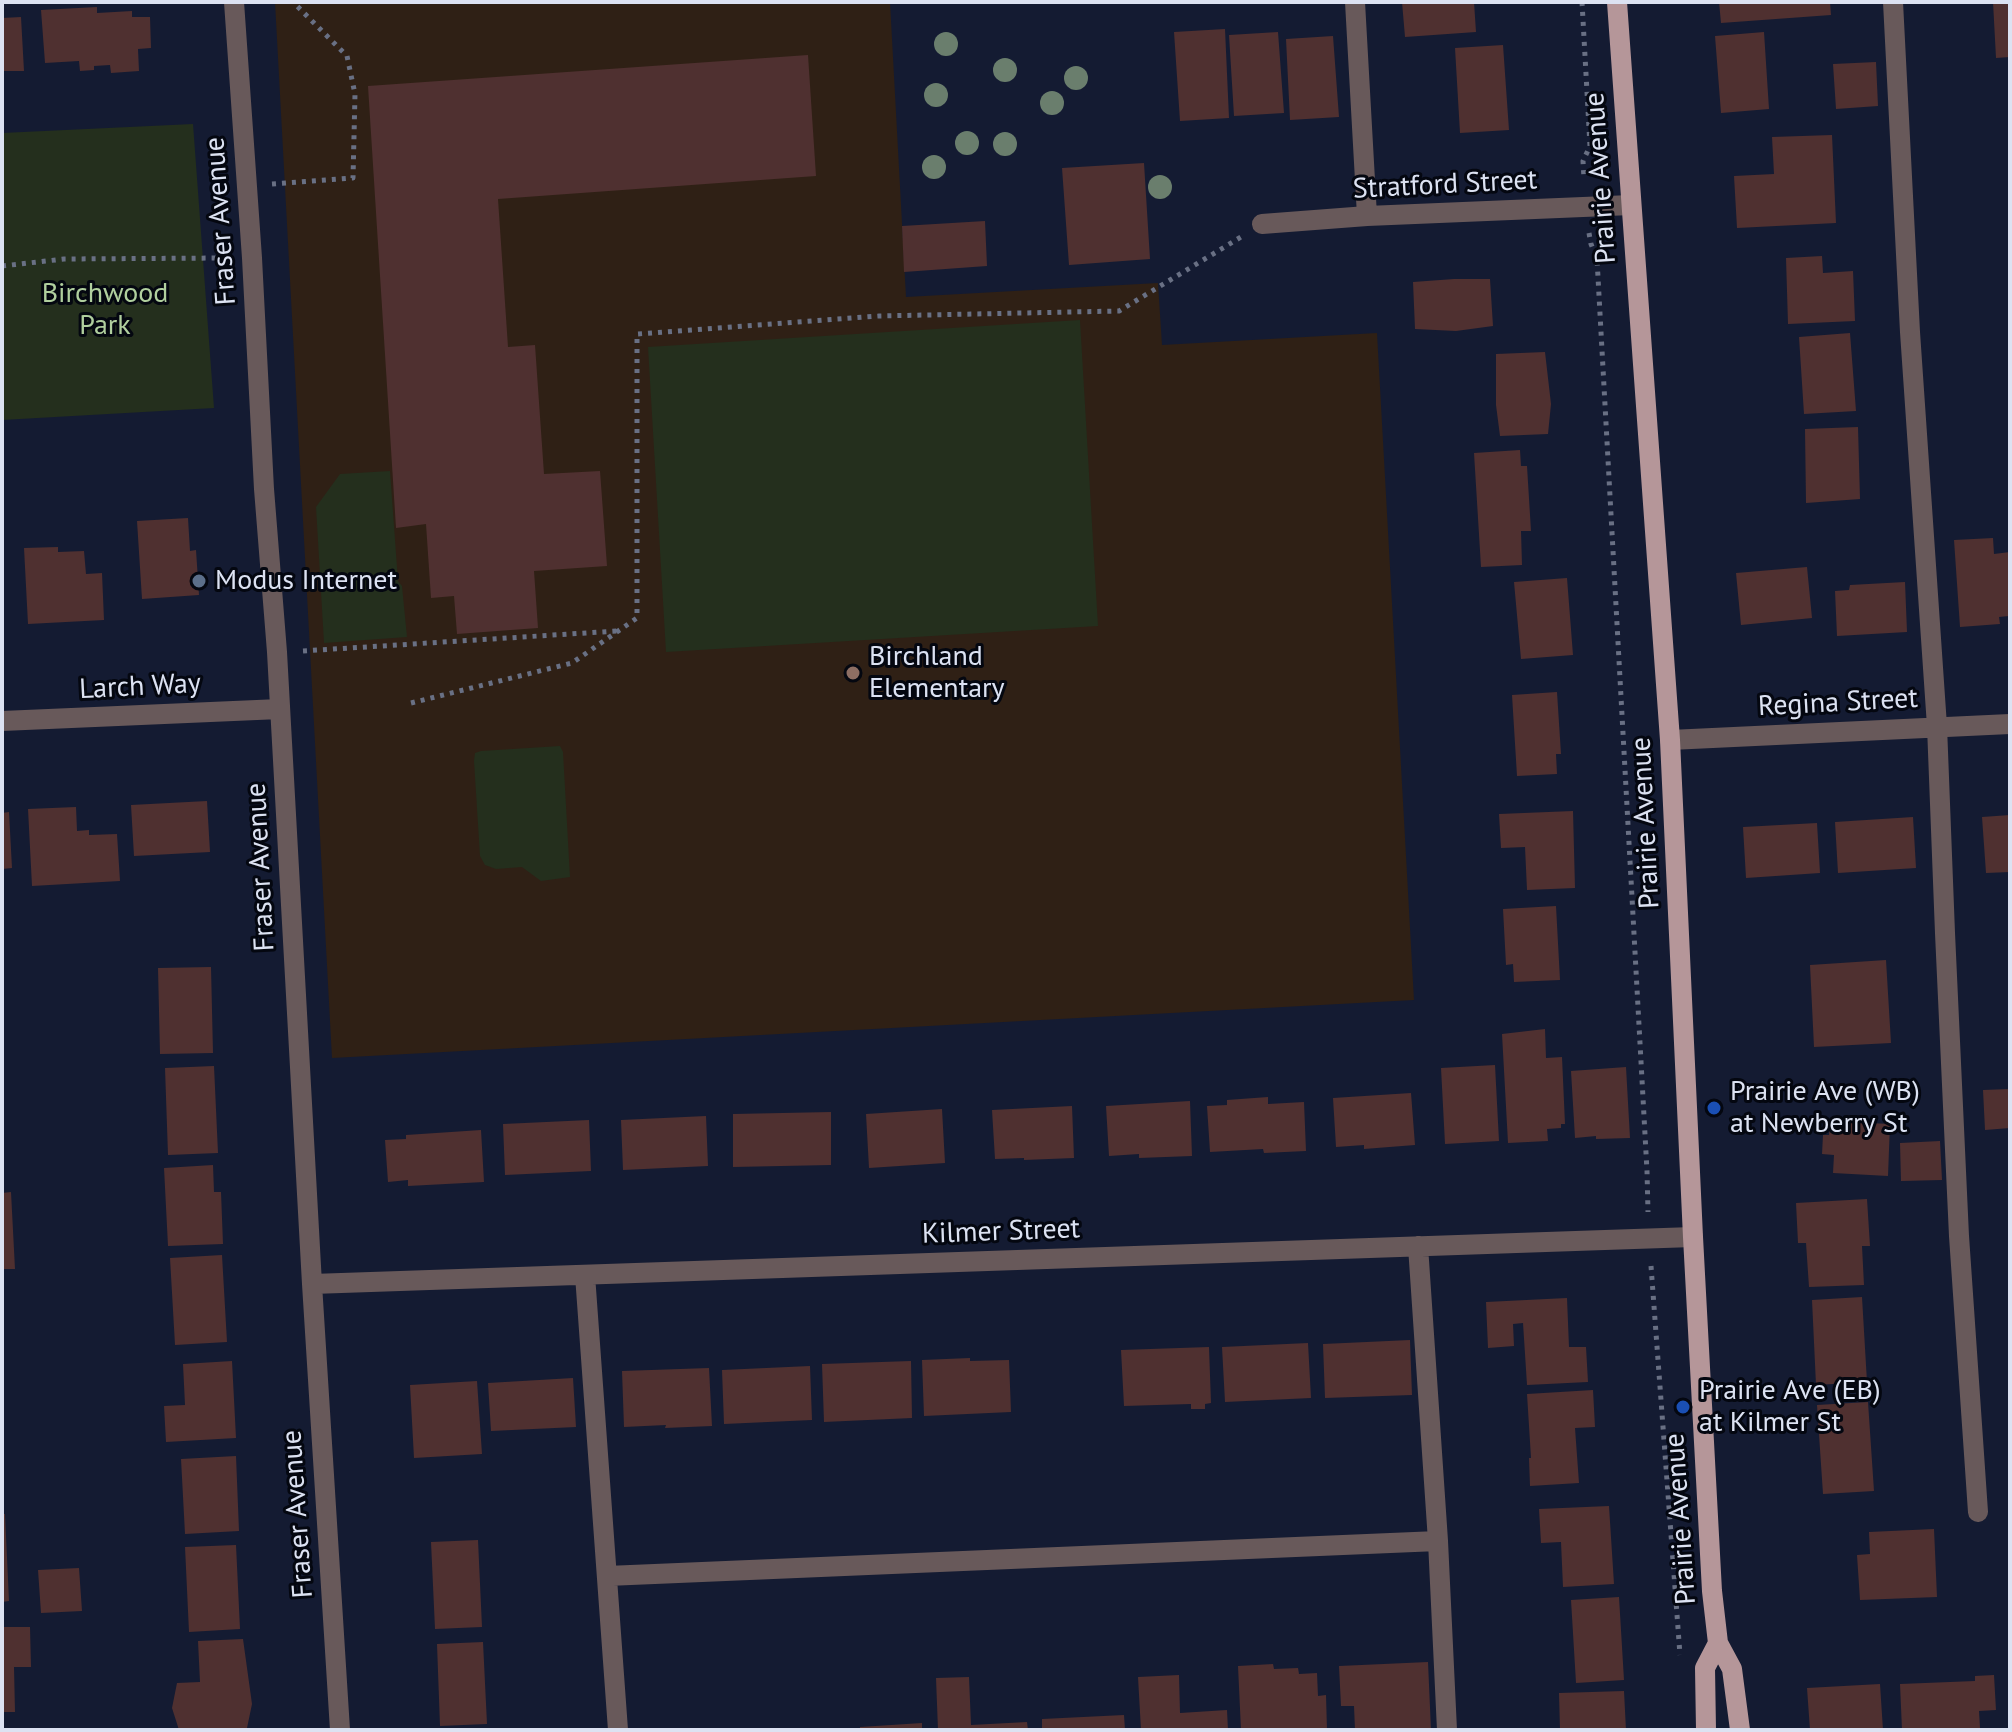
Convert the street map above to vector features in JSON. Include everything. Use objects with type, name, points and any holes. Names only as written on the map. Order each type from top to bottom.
[{"type":"main road","name":"Prairie Avenue","points":[[1617,2],[1670,740],[1712,1591],[1718,1643],[1732,1669],[1740,1730]]},
{"type":"main road","name":"Prairie Avenue","points":[[1706,1730],[1705,1668],[1718,1643]]},
{"type":"street","name":"Fraser Avenue","points":[[234,2],[280,709],[340,1730]]},
{"type":"street","points":[[1355,2],[1367,216]]},
{"type":"street","points":[[1893,2],[1910,332],[1937,726],[1959,1236],[1978,1512]]},
{"type":"street","name":"Stratford Street","points":[[1262,224],[1367,216],[1631,205]]},
{"type":"street","name":"Larch Way","points":[[2,721],[280,709]]},
{"type":"street","name":"Regina Street","points":[[1670,740],[2010,724]]},
{"type":"street","name":"Kilmer Street","points":[[312,1284],[1693,1237]]},
{"type":"street","points":[[1418,1246],[1447,1730]]},
{"type":"street","points":[[585,1275],[618,1730]]},
{"type":"street","points":[[607,1576],[1438,1541]]},
{"type":"path","points":[[247,185],[353,178],[355,94],[347,56],[293,2]]},
{"type":"path","points":[[1582,2],[1590,146],[1583,161],[1583,170]]},
{"type":"path","points":[[411,703],[572,663],[637,618],[637,334],[879,316],[1119,311],[1262,224]]},
{"type":"path","points":[[1589,233],[1597,259],[1647,1195]]},
{"type":"path","points":[[2,266],[64,259],[252,258]]},
{"type":"path","points":[[298,652],[618,631]]},
{"type":"path","points":[[1650,1261],[1681,1669]]},
{"type":"shaded area","name":"Birchland Elementary","points":[[275,2],[890,2],[906,297],[1158,283],[1162,345],[1377,333],[1414,1000],[332,1058]]},
{"type":"green space","name":"Birchwood Park","points":[[193,124],[214,408],[2,420],[2,133]]},
{"type":"green space","points":[[1080,320],[1098,626],[666,652],[648,347]]},
{"type":"green space","points":[[390,471],[398,581],[402,586],[407,637],[324,643],[316,507],[340,474]]},
{"type":"green space","points":[[560,746],[563,752],[570,877],[541,881],[522,867],[496,869],[485,865],[480,856],[475,753]]},
{"type":"building","points":[[1402,2],[1474,2],[1476,32],[1405,37]]},
{"type":"building","points":[[1719,2],[1830,2],[1831,15],[1721,23]]},
{"type":"building","points":[[1993,2],[2010,2],[2010,57],[1996,58]]},
{"type":"building","points":[[97,7],[97,13],[132,11],[132,17],[150,17],[151,48],[138,49],[139,71],[111,73],[110,65],[80,71],[79,61],[45,63],[41,10]]},
{"type":"building","points":[[21,17],[24,71],[2,71],[2,18]]},
{"type":"building","points":[[1225,29],[1229,118],[1180,121],[1174,32]]},
{"type":"building","points":[[1278,32],[1284,113],[1234,116],[1229,35]]},
{"type":"building","points":[[1764,32],[1769,109],[1721,113],[1715,36]]},
{"type":"building","points":[[1333,36],[1339,117],[1290,120],[1286,39]]},
{"type":"building","points":[[1503,45],[1509,130],[1460,133],[1455,48]]},
{"type":"building","points":[[808,55],[816,176],[498,199],[508,347],[535,345],[544,474],[600,471],[607,566],[534,571],[538,628],[457,634],[454,596],[431,598],[426,524],[396,528],[368,86]]},
{"type":"building","points":[[1876,62],[1878,106],[1836,109],[1833,64]]},
{"type":"building","points":[[1832,135],[1836,223],[1737,228],[1734,176],[1774,174],[1772,137]]},
{"type":"building","points":[[1144,163],[1150,259],[1069,265],[1062,168]]},
{"type":"building","points":[[985,221],[987,266],[904,272],[902,226]]},
{"type":"building","points":[[1822,256],[1823,273],[1853,271],[1855,321],[1788,324],[1786,258]]},
{"type":"building","points":[[1490,279],[1493,326],[1456,331],[1415,329],[1413,282]]},
{"type":"building","points":[[1850,333],[1856,411],[1804,414],[1799,337]]},
{"type":"building","points":[[1545,352],[1551,404],[1548,434],[1500,436],[1496,405],[1496,354]]},
{"type":"building","points":[[1858,427],[1860,499],[1806,503],[1805,429]]},
{"type":"building","points":[[1520,450],[1521,466],[1527,466],[1531,531],[1521,531],[1522,565],[1481,567],[1474,453]]},
{"type":"building","points":[[188,518],[190,551],[196,550],[199,595],[142,599],[137,521]]},
{"type":"building","points":[[1993,538],[1994,554],[2010,552],[2009,616],[1999,617],[2000,624],[1960,627],[1954,540]]},
{"type":"building","points":[[58,547],[58,552],[84,551],[86,574],[102,573],[104,620],[28,624],[24,548]]},
{"type":"building","points":[[1807,567],[1812,618],[1741,625],[1736,573]]},
{"type":"building","points":[[1567,578],[1573,655],[1521,659],[1514,582]]},
{"type":"building","points":[[1905,582],[1907,632],[1837,636],[1835,591],[1849,590],[1850,585]]},
{"type":"building","points":[[1557,692],[1561,754],[1556,754],[1557,774],[1517,776],[1512,695]]},
{"type":"building","points":[[207,801],[210,852],[134,856],[131,805]]},
{"type":"building","points":[[76,807],[77,831],[89,830],[89,835],[117,834],[120,881],[32,886],[28,809]]},
{"type":"building","points":[[1573,811],[1575,888],[1527,890],[1525,847],[1501,848],[1499,814]]},
{"type":"building","points":[[9,812],[12,868],[2,869],[2,813]]},
{"type":"building","points":[[2010,815],[2010,872],[1986,873],[1982,817]]},
{"type":"building","points":[[1913,817],[1916,868],[1838,873],[1835,822]]},
{"type":"building","points":[[1817,823],[1820,873],[1746,878],[1743,827]]},
{"type":"building","points":[[1556,906],[1560,980],[1514,982],[1513,964],[1506,965],[1503,909]]},
{"type":"building","points":[[1886,960],[1891,1043],[1814,1047],[1810,965]]},
{"type":"building","points":[[211,967],[213,1053],[160,1054],[158,968]]},
{"type":"building","points":[[1545,1029],[1546,1058],[1562,1057],[1565,1124],[1561,1124],[1561,1128],[1547,1129],[1548,1141],[1508,1143],[1502,1034]]},
{"type":"building","points":[[1495,1065],[1499,1141],[1445,1144],[1441,1068]]},
{"type":"building","points":[[214,1066],[218,1153],[168,1155],[165,1068]]},
{"type":"building","points":[[1626,1067],[1630,1138],[1575,1138],[1571,1071]]},
{"type":"building","points":[[2010,1089],[2010,1128],[1985,1130],[1983,1090]]},
{"type":"building","points":[[1411,1093],[1415,1145],[1364,1149],[1364,1145],[1336,1147],[1333,1098]]},
{"type":"building","points":[[1268,1097],[1268,1104],[1304,1102],[1306,1151],[1264,1153],[1263,1149],[1210,1152],[1207,1106],[1227,1105],[1227,1100]]},
{"type":"building","points":[[1190,1101],[1192,1156],[1109,1156],[1106,1106]]},
{"type":"building","points":[[1072,1106],[1074,1158],[995,1159],[992,1110]]},
{"type":"building","points":[[942,1109],[945,1163],[869,1168],[866,1114]]},
{"type":"building","points":[[831,1112],[831,1165],[733,1167],[733,1114]]},
{"type":"building","points":[[706,1116],[708,1166],[623,1170],[621,1120]]},
{"type":"building","points":[[589,1120],[591,1171],[505,1175],[503,1124]]},
{"type":"building","points":[[1830,1121],[1890,1124],[1888,1176],[1833,1173],[1834,1155],[1822,1154],[1823,1135],[1829,1135]]},
{"type":"building","points":[[481,1130],[484,1182],[408,1186],[408,1180],[388,1182],[385,1140],[406,1139],[406,1135]]},
{"type":"building","points":[[1940,1141],[1942,1180],[1901,1181],[1900,1143]]},
{"type":"building","points":[[213,1165],[214,1192],[221,1192],[223,1244],[168,1246],[164,1168]]},
{"type":"building","points":[[11,1192],[15,1269],[2,1269],[2,1193]]},
{"type":"building","points":[[1867,1199],[1870,1246],[1862,1246],[1864,1285],[1809,1287],[1806,1243],[1798,1243],[1796,1203]]},
{"type":"building","points":[[222,1255],[227,1342],[175,1345],[170,1258]]},
{"type":"building","points":[[1862,1297],[1867,1382],[1816,1385],[1812,1300]]},
{"type":"building","points":[[1567,1298],[1569,1347],[1586,1347],[1588,1382],[1527,1385],[1523,1323],[1513,1324],[1514,1346],[1488,1348],[1486,1302]]},
{"type":"building","points":[[1410,1340],[1412,1395],[1325,1398],[1323,1344]]},
{"type":"building","points":[[1308,1343],[1311,1398],[1225,1402],[1222,1347]]},
{"type":"building","points":[[1209,1347],[1211,1403],[1205,1404],[1205,1409],[1191,1409],[1191,1404],[1124,1406],[1121,1350]]},
{"type":"building","points":[[970,1358],[970,1361],[1009,1360],[1011,1412],[924,1416],[922,1360]]},
{"type":"building","points":[[232,1361],[236,1438],[166,1442],[164,1406],[185,1405],[183,1364]]},
{"type":"building","points":[[911,1361],[912,1418],[824,1422],[822,1364]]},
{"type":"building","points":[[810,1366],[812,1420],[724,1424],[722,1370]]},
{"type":"building","points":[[709,1368],[712,1426],[624,1427],[622,1371]]},
{"type":"building","points":[[573,1378],[576,1427],[491,1431],[488,1383]]},
{"type":"building","points":[[477,1381],[482,1454],[414,1458],[410,1385]]},
{"type":"building","points":[[1593,1390],[1595,1427],[1575,1428],[1579,1483],[1530,1486],[1527,1394]]},
{"type":"building","points":[[1868,1402],[1874,1491],[1823,1494],[1817,1405]]},
{"type":"building","points":[[236,1456],[239,1531],[185,1534],[181,1459]]},
{"type":"building","points":[[1609,1506],[1614,1584],[1563,1587],[1561,1542],[1541,1543],[1539,1509]]},
{"type":"building","points":[[2,1514],[5,1514],[9,1601],[2,1602]]},
{"type":"building","points":[[1934,1529],[1937,1597],[1860,1600],[1857,1555],[1870,1554],[1869,1532]]},
{"type":"building","points":[[478,1540],[482,1627],[435,1629],[431,1542]]},
{"type":"building","points":[[236,1545],[240,1629],[189,1632],[185,1547]]},
{"type":"building","points":[[79,1568],[82,1611],[41,1613],[38,1570]]},
{"type":"building","points":[[1619,1597],[1624,1680],[1576,1683],[1571,1600]]},
{"type":"building","points":[[2,1627],[30,1627],[31,1667],[14,1667],[15,1712],[2,1712]]},
{"type":"building","points":[[243,1639],[252,1704],[247,1728],[179,1730],[172,1708],[177,1683],[200,1682],[198,1641]]},
{"type":"building","points":[[483,1642],[487,1724],[440,1726],[437,1644]]},
{"type":"building","points":[[1428,1662],[1431,1730],[1355,1730],[1354,1706],[1341,1706],[1339,1666]]},
{"type":"building","points":[[1273,1664],[1274,1669],[1298,1668],[1299,1674],[1317,1673],[1318,1696],[1326,1695],[1327,1730],[1241,1730],[1238,1666]]},
{"type":"building","points":[[1179,1675],[1180,1713],[1227,1710],[1228,1730],[1141,1730],[1138,1677]]},
{"type":"building","points":[[1994,1675],[1996,1710],[1979,1711],[1980,1728],[1902,1730],[1900,1684],[1975,1681],[1975,1676]]},
{"type":"building","points":[[969,1677],[971,1725],[1027,1722],[1028,1730],[938,1730],[936,1678]]},
{"type":"building","points":[[1880,1684],[1883,1730],[1810,1730],[1807,1688]]},
{"type":"building","points":[[1624,1691],[1626,1730],[1560,1730],[1559,1693]]},
{"type":"building","points":[[1124,1715],[1125,1730],[1042,1730],[1042,1719]]},
{"type":"building","points":[[922,1723],[922,1730],[860,1730],[860,1727]]},
{"type":"place","name":"Modus Internet","points":[[199,581]]},
{"type":"place","name":"Birchland Elementary","points":[[853,673]]},
{"type":"place","name":"Prairie Ave (WB) at Newberry St","points":[[1714,1108]]},
{"type":"place","name":"Prairie Ave (EB) at Kilmer St","points":[[1683,1407]]}]
